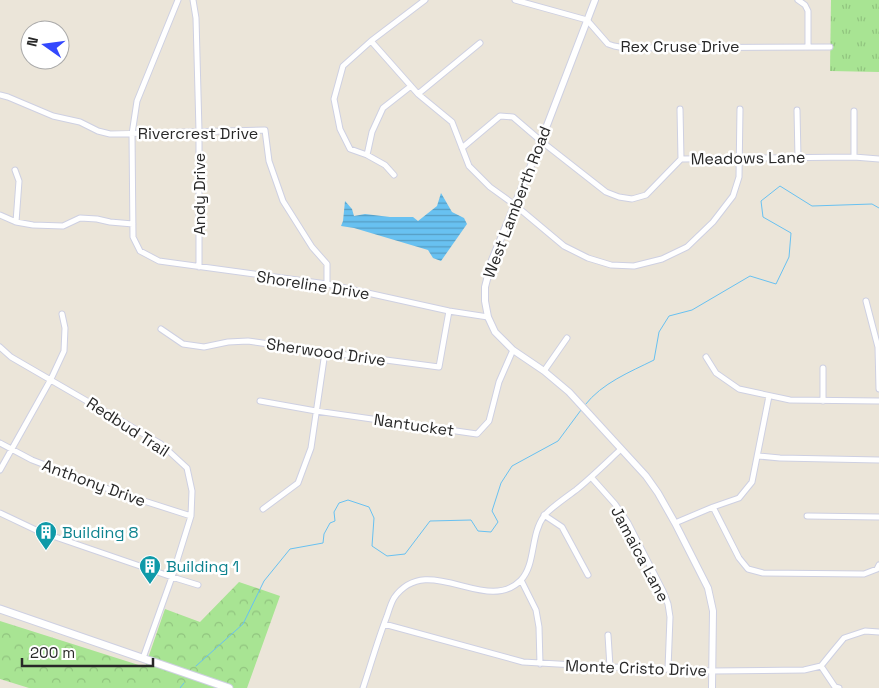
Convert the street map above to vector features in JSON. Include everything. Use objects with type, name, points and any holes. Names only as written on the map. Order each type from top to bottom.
[{"type":"main road","points":[[0,609],[228,688]]},
{"type":"street","points":[[0,215],[16,222],[33,225],[63,226],[80,218],[133,224],[132,134],[137,101],[178,0]]},
{"type":"street","name":"Andy Drive","points":[[193,0],[196,18],[199,131],[199,267]]},
{"type":"street","points":[[394,175],[385,165],[367,155],[350,149],[340,129],[334,99],[343,66],[372,40],[425,0]]},
{"type":"street","points":[[515,0],[587,20]]},
{"type":"street","name":"West Lamberth Road","points":[[596,0],[492,260],[485,287],[484,301],[488,317],[495,332],[513,350],[544,371],[569,392],[646,476],[658,493],[708,588],[713,611],[712,688]]},
{"type":"street","points":[[798,0],[805,5],[808,12],[808,46]]},
{"type":"street","name":"Rex Cruse Drive","points":[[587,20],[608,44],[625,48],[830,47]]},
{"type":"street","points":[[372,40],[418,94],[452,122],[469,166],[490,187],[515,204],[564,246],[588,258],[611,265],[634,266],[662,259],[687,247],[713,222],[733,196],[739,177],[740,109]]},
{"type":"street","points":[[418,94],[480,43]]},
{"type":"street","points":[[367,155],[372,132],[383,108],[411,86]]},
{"type":"street","name":"Rivercrest Drive","points":[[0,94],[53,116],[80,122],[110,134],[265,130],[269,161],[283,201],[312,247],[327,264],[327,284]]},
{"type":"street","points":[[680,109],[681,159]]},
{"type":"street","points":[[797,110],[798,158]]},
{"type":"street","points":[[854,111],[854,158]]},
{"type":"street","name":"Meadows Lane","points":[[462,148],[500,116],[514,117],[541,141],[606,192],[632,199],[646,195],[681,159],[879,159]]},
{"type":"street","points":[[15,170],[19,181],[16,222]]},
{"type":"street","name":"Shoreline Drive","points":[[133,224],[134,237],[140,251],[160,262],[327,284],[449,311],[488,317]]},
{"type":"street","points":[[866,300],[878,347],[879,389]]},
{"type":"street","name":"Sherwood Drive","points":[[161,329],[183,344],[204,347],[228,342],[248,341],[439,368],[449,311]]},
{"type":"street","points":[[0,470],[51,380],[64,351],[65,328],[62,314]]},
{"type":"street","points":[[544,371],[567,338]]},
{"type":"street","name":"Redbud Trail","points":[[0,347],[11,357],[161,444],[187,468],[192,490],[191,516],[172,577],[143,658]]},
{"type":"street","name":"Nantucket","points":[[260,401],[477,434],[489,421],[499,382],[513,350]]},
{"type":"street","points":[[263,509],[298,483],[311,448],[325,352]]},
{"type":"street","points":[[706,357],[716,373],[740,389],[790,400],[879,401]]},
{"type":"street","points":[[823,368],[823,401]]},
{"type":"street","points":[[675,523],[739,498],[752,482],[769,396]]},
{"type":"street","name":"Anthony Drive","points":[[0,443],[32,460],[119,493],[191,516]]},
{"type":"street","points":[[363,688],[394,599],[405,586],[432,579],[483,590],[497,591],[509,588],[521,580],[530,563],[536,531],[544,516],[621,449]]},
{"type":"street","points":[[758,456],[879,460]]},
{"type":"street","name":"Jamaica Lane","points":[[591,477],[615,504],[628,523],[663,591],[670,617],[668,669]]},
{"type":"street","points":[[713,507],[739,558],[748,569],[763,573],[864,574],[877,569],[879,565]]},
{"type":"street","points":[[0,513],[38,531],[198,585]]},
{"type":"street","points":[[544,516],[562,527],[588,575]]},
{"type":"street","points":[[807,516],[879,517]]},
{"type":"street","points":[[521,580],[536,610],[539,627],[540,664]]},
{"type":"street","name":"Monte Cristo Drive","points":[[384,624],[523,662],[540,664],[713,671],[804,670],[821,666]]},
{"type":"street","points":[[839,688],[835,687],[821,666],[844,638],[865,631],[879,632]]},
{"type":"street","points":[[608,635],[610,667]]},
{"type":"green space","points":[[831,0],[879,0],[879,72],[830,71]]},
{"type":"green space","points":[[239,582],[280,596],[247,688],[29,688],[0,679],[0,621],[145,667],[165,609],[200,622]]},
{"type":"water","points":[[441,193],[452,212],[464,218],[467,224],[441,261],[433,258],[428,250],[354,228],[341,226],[345,201],[352,209],[354,216],[365,214],[413,217],[418,221],[437,206]]},
{"type":"waterway","points":[[585,405],[608,384],[654,360],[659,332],[669,316],[692,310],[750,276],[776,284],[789,257],[791,233],[763,217],[761,201],[780,186],[812,206],[872,204],[879,208]]},
{"type":"waterway","points":[[196,666],[243,624],[264,581],[290,549],[323,543],[324,534],[330,523],[335,521],[334,512],[339,503],[348,500],[369,507],[374,518],[372,546],[387,556],[405,554],[430,521],[471,520],[478,531],[491,532],[498,522],[492,511],[501,483],[512,466],[558,441],[581,410]]},
{"type":"waterway","points":[[180,688],[184,683]]},
{"type":"place","name":"Building 8","points":[[46,551]]},
{"type":"place","name":"Building 1","points":[[150,585]]}]
